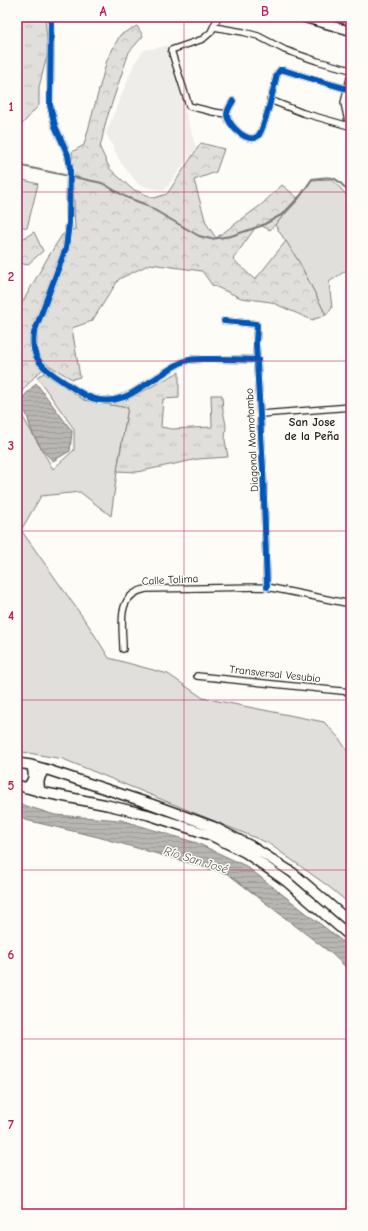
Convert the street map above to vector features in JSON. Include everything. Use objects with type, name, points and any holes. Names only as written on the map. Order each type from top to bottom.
[{"type":"main road","points":[[301,17],[351,31]]},
{"type":"main road","points":[[17,763],[45,769],[151,804],[214,827],[251,846],[293,873],[351,923]]},
{"type":"main road","points":[[26,788],[31,783],[34,776],[31,765]]},
{"type":"main road","points":[[41,792],[39,788],[39,780],[45,769]]},
{"type":"main road","points":[[17,785],[41,792],[149,815],[210,835],[246,853],[286,880],[351,937]]},
{"type":"street","points":[[51,17],[50,106],[55,126],[68,155],[70,171],[69,223],[66,248],[34,333],[32,343],[34,355],[48,371],[87,396],[98,401],[111,401],[126,397],[174,366],[185,361],[197,359],[258,360]]},
{"type":"street","points":[[218,17],[214,28],[203,39],[171,50],[189,106],[227,114]]},
{"type":"street","points":[[214,28],[253,35],[285,50],[317,61],[351,70]]},
{"type":"street","points":[[227,114],[234,127],[248,139],[252,139],[259,135],[265,119],[277,74],[280,70],[349,89]]},
{"type":"street","points":[[350,127],[344,103],[349,89],[351,74]]},
{"type":"street","points":[[270,100],[303,113],[350,127]]},
{"type":"street","points":[[227,114],[233,101]]},
{"type":"street","points":[[345,109],[351,115]]},
{"type":"street","name":"Diagonal Momotombo","points":[[224,321],[256,324],[256,349],[261,414],[266,587]]},
{"type":"street","points":[[261,414],[351,407]]},
{"type":"street","name":"Calle Tolima","points":[[123,649],[123,617],[125,603],[130,596],[138,591],[146,589],[266,587],[351,604]]},
{"type":"street","name":"Transversal Vesubio","points":[[197,676],[351,692]]},
{"type":"shaded area","points":[[167,46],[196,148],[164,191],[139,185],[121,163],[106,133],[135,62],[144,50]]},
{"type":"green space","points":[[17,17],[45,17],[48,52],[39,87],[39,105],[17,130]]},
{"type":"green space","points":[[137,26],[143,36],[129,52],[106,121],[100,148],[110,169],[132,189],[154,198],[167,194],[201,143],[224,149],[216,172],[194,180],[206,223],[216,238],[261,205],[282,185],[299,199],[270,230],[258,224],[233,259],[255,280],[286,241],[299,262],[326,315],[312,320],[271,302],[241,298],[212,285],[202,271],[150,264],[119,279],[92,321],[72,328],[80,377],[72,379],[48,365],[35,376],[17,397],[17,312],[62,235],[75,229],[72,152],[84,145],[107,60],[120,35]]},
{"type":"green space","points":[[17,178],[38,184],[27,228],[17,225]]},
{"type":"green space","points":[[332,179],[351,200],[351,267],[329,282],[332,308],[326,315],[299,262],[275,225],[299,199],[312,180]]},
{"type":"green space","points":[[34,232],[43,251],[27,265],[17,262],[17,242]]},
{"type":"green space","points":[[179,372],[179,398],[163,399],[161,427],[172,429],[212,427],[211,395],[222,395],[226,425],[225,440],[228,457],[198,459],[137,472],[117,471],[128,408],[84,400],[111,401],[132,397]]},
{"type":"green space","points":[[44,373],[84,400],[128,408],[111,516],[80,492],[41,496],[21,530],[89,626],[109,658],[168,674],[203,698],[324,722],[338,737],[351,756],[351,905],[328,886],[268,843],[63,759],[17,751],[17,407],[53,469],[74,450],[74,429],[37,377]]},
{"type":"water","points":[[36,383],[72,431],[70,451],[53,461],[38,442],[31,429],[28,418],[21,407],[17,404]]},
{"type":"water","name":"Río San José","points":[[17,803],[55,815],[121,820],[197,843],[246,866],[351,948],[351,972],[332,954],[228,874],[98,837],[17,818]]},
{"type":"waterway","points":[[17,165],[102,183],[126,197],[144,204],[199,236],[211,239],[231,236],[261,226],[283,214],[301,195],[312,179],[325,177],[334,179],[342,184],[351,195]]},
{"type":"cycle path","points":[[51,17],[50,105],[55,126],[68,155],[70,168],[69,223],[66,248],[34,333],[33,340],[35,353],[40,363],[49,372],[79,392],[95,399],[114,400],[127,396],[173,367],[188,360],[258,360]]},
{"type":"cycle path","points":[[233,101],[227,115],[228,119],[239,133],[249,138],[254,138],[258,136],[264,125],[277,74],[280,70],[351,90]]},
{"type":"cycle path","points":[[224,321],[257,325],[256,344],[263,470],[267,587]]},
{"type":"district","name":"San Jose de la Peña","points":[[312,429]]}]
